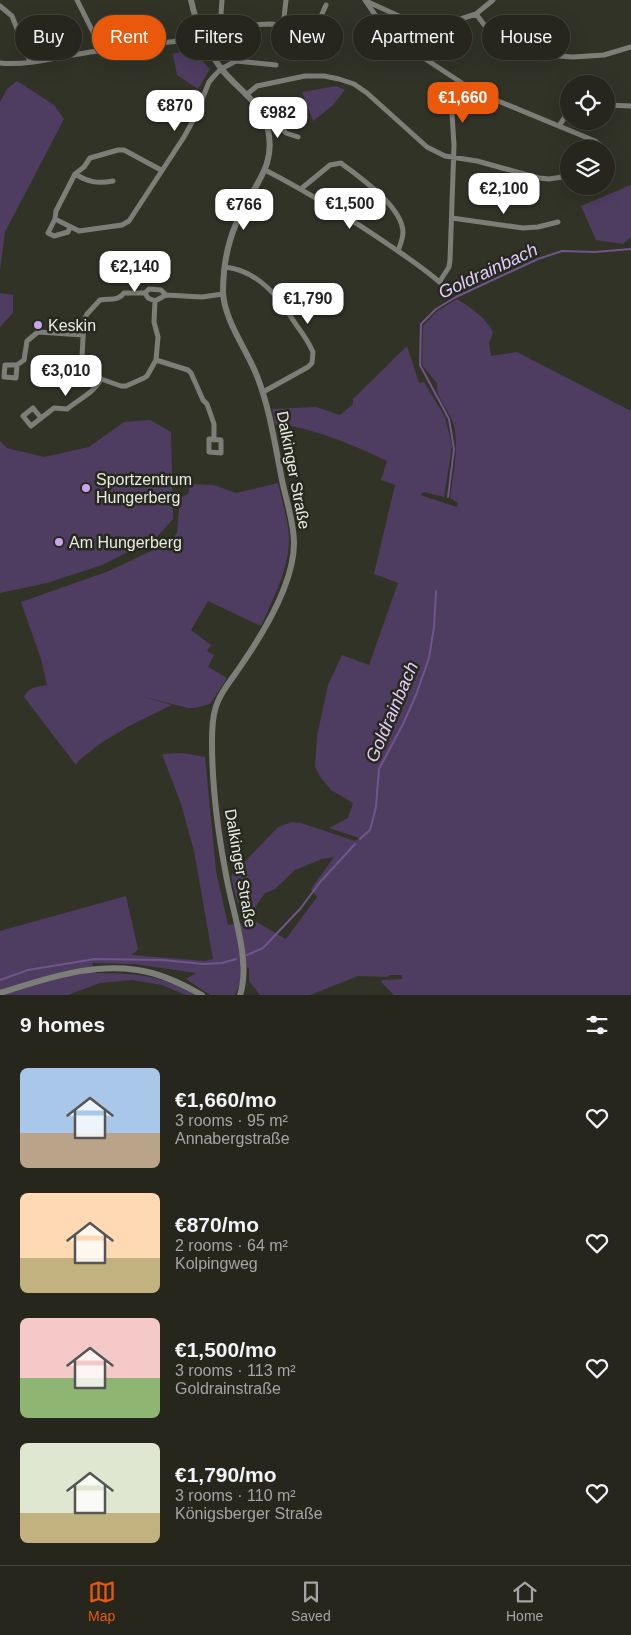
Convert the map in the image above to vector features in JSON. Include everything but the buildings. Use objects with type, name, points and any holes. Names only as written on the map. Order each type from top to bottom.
[{"type":"street","points":[[77,0],[92,30]]},
{"type":"street","name":"Dalkinger Straße","points":[[191,0],[195,15]]},
{"type":"street","points":[[221,15],[222,0]]},
{"type":"street","points":[[284,15],[286,0]]},
{"type":"street","points":[[366,1],[410,20],[454,21],[476,14],[493,0]]},
{"type":"street","points":[[366,1],[388,35],[474,91],[559,126],[587,140]]},
{"type":"street","points":[[322,15],[326,5]]},
{"type":"street","points":[[0,6],[12,16],[30,62]]},
{"type":"street","points":[[476,14],[492,35],[513,53],[573,57],[604,55],[631,47]]},
{"type":"street","points":[[0,63],[30,62],[92,52]]},
{"type":"street","name":"Dalkinger Straße","points":[[216,60],[221,69],[263,114],[269,136],[269,159],[265,170],[236,222],[225,267],[223,294],[224,302],[236,333],[256,373],[263,392],[293,530],[293,552],[284,586],[270,618],[215,707],[212,722],[212,765],[216,814],[244,960],[243,985],[240,995]]},
{"type":"street","points":[[55,219],[79,231],[122,225],[128,221],[184,137],[195,117],[209,82],[221,69],[236,61],[276,65]]},
{"type":"street","points":[[246,95],[257,86],[292,78],[324,76],[338,79],[354,84],[367,92],[427,147],[446,156],[493,164],[540,178],[560,177]]},
{"type":"street","points":[[440,282],[449,267],[450,260],[454,158],[452,114],[456,106],[474,91]]},
{"type":"street","points":[[615,105],[631,106]]},
{"type":"street","points":[[263,114],[269,112],[286,133],[298,137]]},
{"type":"street","points":[[70,227],[68,232],[54,236],[48,234],[55,219],[56,211],[75,174],[84,167],[90,158],[118,150],[130,153],[161,170]]},
{"type":"street","points":[[302,188],[330,165],[341,163],[379,194],[396,215],[401,223],[403,232],[402,242],[398,251]]},
{"type":"street","points":[[265,170],[302,188],[332,207],[398,251],[447,288]]},
{"type":"street","points":[[75,174],[92,182],[113,181]]},
{"type":"street","points":[[452,218],[523,228],[538,227],[558,222]]},
{"type":"street","points":[[225,267],[240,271],[265,284],[284,306],[313,352],[312,363],[308,367],[263,392]]},
{"type":"street","points":[[155,301],[154,322],[158,337],[156,360],[147,376],[126,386],[121,386],[102,379],[83,362],[84,320],[100,300],[116,300],[124,293],[145,293],[149,289],[161,290],[166,295]]},
{"type":"street","points":[[145,293],[148,298],[155,301]]},
{"type":"street","points":[[155,301],[166,295],[202,297],[223,294]]},
{"type":"street","points":[[17,365],[24,360],[27,341],[38,332],[83,335]]},
{"type":"street","points":[[156,360],[188,370],[191,373],[203,400],[207,404],[214,424],[214,440]]},
{"type":"street","points":[[41,418],[54,408],[67,408],[86,396],[102,379]]},
{"type":"street","points":[[0,993],[62,975],[90,970],[111,969],[151,973],[179,982],[202,995]]},
{"type":"shaded area","points":[[176,53],[176,60],[201,60],[210,69],[198,89],[177,75],[173,54]]},
{"type":"shaded area","points":[[17,81],[54,105],[64,119],[5,232],[0,270],[0,102],[7,89]]},
{"type":"shaded area","points":[[336,86],[345,90],[332,106],[313,121],[302,92]]},
{"type":"shaded area","points":[[631,185],[631,237],[623,244],[596,240],[581,206],[607,195],[615,195],[615,192]]},
{"type":"shaded area","points":[[0,293],[13,295],[13,313],[0,327]]},
{"type":"shaded area","points":[[457,299],[478,313],[490,327],[493,333],[489,343],[491,356],[517,352],[631,411],[631,995],[394,995],[381,980],[402,979],[402,975],[389,975],[388,977],[358,976],[310,995],[260,995],[249,981],[249,968],[240,966],[240,983],[235,995],[210,995],[186,979],[196,973],[134,964],[92,963],[96,973],[148,976],[171,983],[196,995],[186,995],[162,985],[132,980],[100,983],[68,995],[0,995],[0,931],[126,896],[138,949],[132,955],[205,961],[213,959],[194,851],[181,804],[162,754],[183,753],[205,757],[216,871],[228,925],[255,921],[286,939],[317,897],[311,889],[334,857],[322,859],[295,870],[275,889],[265,893],[252,912],[246,913],[242,910],[231,876],[278,827],[292,822],[301,823],[355,841],[359,838],[329,828],[348,818],[353,803],[331,790],[315,767],[317,736],[328,685],[342,655],[369,665],[398,583],[374,574],[395,485],[381,480],[387,461],[347,443],[317,433],[275,424],[272,409],[316,407],[340,415],[353,404],[353,399],[407,346],[419,383],[424,382],[445,417],[452,446],[444,497],[424,492],[420,495],[457,507],[458,503],[450,498],[456,453],[454,426],[438,394],[437,383],[422,365],[423,326],[436,312]]},
{"type":"shaded area","name":"Sportzentrum Hungerberg","points":[[150,420],[171,432],[173,519],[156,538],[102,565],[47,583],[0,593],[0,441],[7,448],[44,457],[89,447],[124,422]]},
{"type":"shaded area","points":[[278,483],[288,528],[288,552],[279,585],[261,626],[208,601],[191,630],[211,645],[207,651],[214,655],[208,667],[227,678],[210,704],[188,708],[140,696],[172,705],[129,726],[101,743],[78,761],[76,765],[24,697],[30,689],[47,685],[41,659],[21,602],[109,571],[170,542],[177,533],[180,498],[188,494],[190,484],[214,485],[236,493]]},
{"type":"waterway","name":"Goldrainbach","points":[[448,497],[454,449],[449,419],[420,365],[421,324],[436,309],[456,297],[538,259],[562,251],[595,252],[631,249]]},
{"type":"waterway","name":"Goldrainbach","points":[[360,839],[370,830],[376,807],[379,769],[403,724],[429,658],[434,627],[436,591]]},
{"type":"waterway","name":"Goldrainbach","points":[[247,955],[263,948],[300,909],[321,881],[355,844]]},
{"type":"waterway","name":"Goldrainbach","points":[[0,980],[28,970],[95,959],[163,960],[203,964],[222,963],[236,959]]},
{"type":"place","name":"Keskin","points":[[38,325]]},
{"type":"place","name":"Sportzentrum Hungerberg","points":[[86,488]]},
{"type":"place","name":"Am Hungerberg","points":[[59,542]]}]
